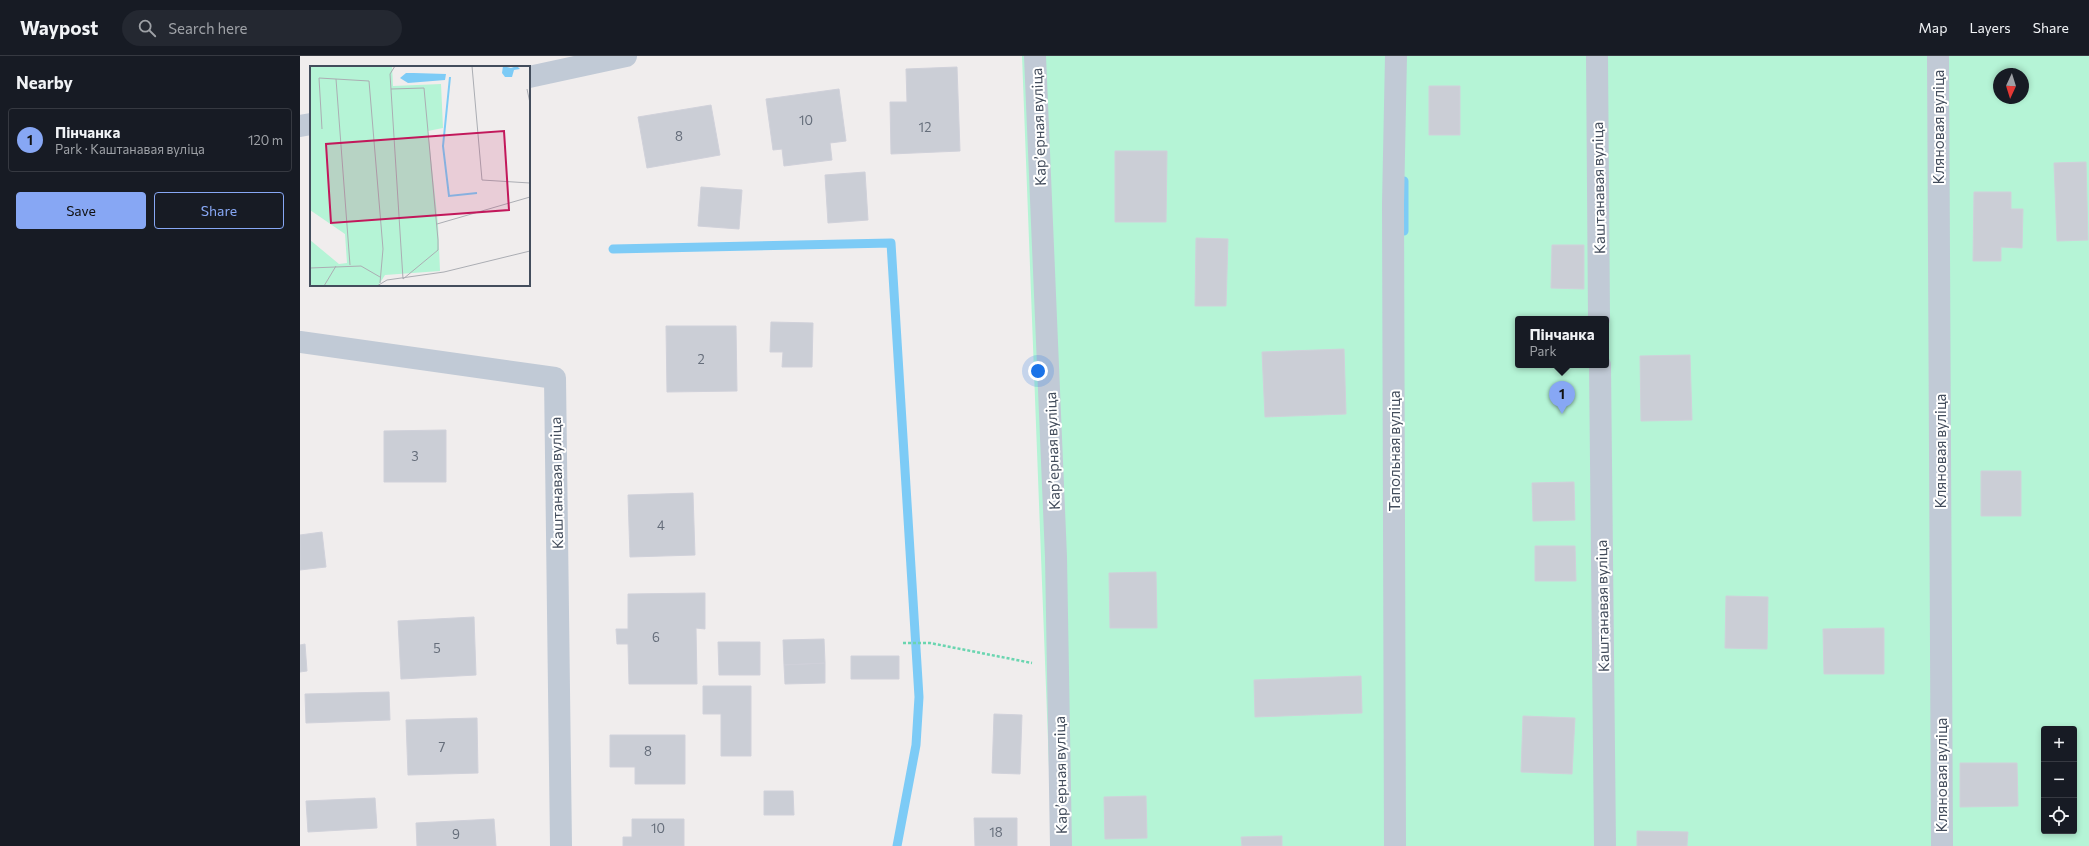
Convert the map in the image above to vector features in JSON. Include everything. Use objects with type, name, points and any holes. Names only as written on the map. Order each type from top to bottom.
[{"type":"street","points":[[530,77],[626,56]]},
{"type":"street","name":"Карʼерная вуліца","points":[[1035,56],[1056,557],[1061,846]]},
{"type":"street","name":"Тапольная вуліца","points":[[1395,846],[1393,204],[1396,56]]},
{"type":"street","name":"Каштанавая вуліца","points":[[1597,56],[1600,316]]},
{"type":"street","name":"Кляновая вуліца","points":[[1938,56],[1942,846]]},
{"type":"street","points":[[300,126],[310,124]]},
{"type":"street","name":"Каштанавая вуліца","points":[[300,342],[555,378],[561,846]]},
{"type":"street","name":"Каштанавая вуліца","points":[[1600,368],[1605,846]]},
{"type":"path","points":[[903,643],[930,643],[1058,668]]},
{"type":"green space","points":[[1022,56],[2089,56],[2089,846],[1052,846]]},
{"type":"building","points":[[957,67],[960,151],[891,154],[890,102],[907,102],[906,69]]},
{"type":"building","points":[[1429,86],[1460,86],[1460,135],[1429,135]]},
{"type":"building","points":[[839,89],[846,141],[830,143],[832,160],[784,166],[782,149],[773,150],[766,99]]},
{"type":"building","points":[[711,105],[720,155],[647,168],[638,117]]},
{"type":"building","points":[[1115,151],[1167,151],[1166,222],[1115,222]]},
{"type":"building","points":[[2086,162],[2088,240],[2057,241],[2054,163]]},
{"type":"building","points":[[865,172],[868,220],[828,223],[825,175]]},
{"type":"building","points":[[701,187],[742,190],[739,229],[698,226]]},
{"type":"building","points":[[1974,192],[2011,192],[2011,209],[2023,209],[2022,248],[2001,247],[2001,261],[1973,261]]},
{"type":"building","points":[[1196,238],[1228,239],[1226,306],[1195,306]]},
{"type":"building","points":[[1552,245],[1584,245],[1584,289],[1551,288]]},
{"type":"building","points":[[771,322],[813,323],[812,367],[782,367],[783,352],[770,352]]},
{"type":"building","points":[[666,326],[736,326],[737,391],[667,392]]},
{"type":"building","points":[[1344,349],[1346,414],[1265,417],[1262,352]]},
{"type":"building","points":[[1690,355],[1692,420],[1641,421],[1640,356]]},
{"type":"building","points":[[446,430],[446,482],[384,482],[384,431]]},
{"type":"building","points":[[1981,471],[2021,471],[2021,516],[1981,516]]},
{"type":"building","points":[[1574,482],[1575,520],[1533,521],[1532,483]]},
{"type":"building","points":[[693,493],[695,555],[630,557],[628,495]]},
{"type":"building","points":[[322,532],[326,567],[300,570],[300,535]]},
{"type":"building","points":[[1535,546],[1575,546],[1576,581],[1535,581]]},
{"type":"building","points":[[1156,572],[1157,628],[1110,628],[1109,573]]},
{"type":"building","points":[[705,593],[705,629],[696,628],[697,684],[629,684],[628,644],[617,644],[616,629],[628,629],[628,594]]},
{"type":"building","points":[[1726,596],[1768,597],[1767,649],[1725,648]]},
{"type":"building","points":[[474,617],[476,675],[401,679],[398,621]]},
{"type":"building","points":[[1884,628],[1884,674],[1824,674],[1823,629]]},
{"type":"building","points":[[824,639],[825,663],[784,665],[783,640]]},
{"type":"building","points":[[718,642],[760,642],[760,675],[719,675]]},
{"type":"building","points":[[305,644],[307,671],[300,672],[300,645]]},
{"type":"building","points":[[851,656],[899,656],[899,679],[851,679]]},
{"type":"building","points":[[825,663],[825,683],[785,684],[784,665]]},
{"type":"building","points":[[1361,676],[1362,713],[1255,717],[1254,680]]},
{"type":"building","points":[[703,686],[751,686],[751,756],[721,756],[721,714],[703,714]]},
{"type":"building","points":[[389,692],[390,720],[306,723],[305,694]]},
{"type":"building","points":[[994,714],[1022,715],[1020,774],[992,773]]},
{"type":"building","points":[[1523,716],[1575,718],[1572,774],[1521,772]]},
{"type":"building","points":[[477,718],[478,773],[408,775],[406,720]]},
{"type":"building","points":[[610,735],[685,735],[685,784],[635,784],[635,767],[610,767]]},
{"type":"building","points":[[1960,763],[2017,763],[2018,806],[1960,807]]},
{"type":"building","points":[[764,791],[793,791],[794,815],[764,815]]},
{"type":"building","points":[[1146,796],[1147,838],[1105,839],[1104,797]]},
{"type":"building","points":[[375,798],[377,828],[308,832],[306,801]]},
{"type":"building","points":[[974,818],[1017,818],[1017,846],[975,846]]},
{"type":"building","points":[[494,819],[496,846],[417,846],[416,823]]},
{"type":"building","points":[[632,819],[684,819],[684,846],[623,846],[623,837],[632,837]]},
{"type":"building","points":[[1637,831],[1688,832],[1687,846],[1637,846]]},
{"type":"building","points":[[1282,836],[1282,846],[1242,846],[1241,837]]},
{"type":"waterway","points":[[1404,181],[1404,231]]},
{"type":"waterway","points":[[613,249],[891,243],[919,697],[916,745],[897,846]]},
{"type":"place","name":"Пінчанка","points":[[1562,414]]}]
